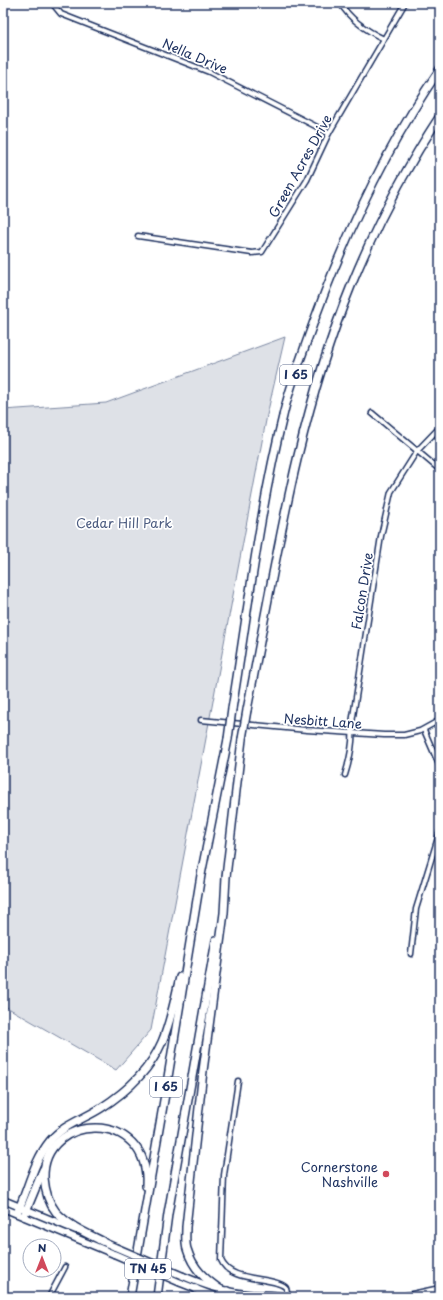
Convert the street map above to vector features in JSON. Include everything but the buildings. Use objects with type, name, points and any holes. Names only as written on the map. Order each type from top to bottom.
[{"type":"highway","name":"I 65","points":[[130,1297],[200,875],[228,739],[267,486],[283,414],[320,303],[350,234],[376,178],[405,124],[440,69]]},
{"type":"highway","name":"I 65","points":[[157,1297],[168,1214],[226,877],[242,739],[291,486],[311,405],[328,347],[362,258],[400,183],[440,116]]},
{"type":"highway","points":[[225,1294],[203,1277],[195,1266],[187,1248],[186,1227],[203,1071],[224,913],[226,877]]},
{"type":"highway","points":[[22,1212],[41,1155],[50,1141],[62,1130],[96,1112],[123,1093],[153,1058],[162,1043],[168,1027],[192,930]]},
{"type":"highway","points":[[22,1212],[53,1148],[59,1142],[68,1135],[84,1128],[100,1127],[110,1129],[120,1133],[133,1144],[142,1157],[146,1179],[139,1244]]},
{"type":"highway","points":[[49,1157],[45,1169],[45,1182],[46,1191],[52,1206],[74,1226],[102,1241]]},
{"type":"highway","points":[[196,1289],[205,1297]]},
{"type":"main road","name":"TN 45","points":[[3,1200],[22,1212],[225,1294]]},
{"type":"main road","name":"TN 45","points":[[3,1208],[22,1212],[102,1241],[115,1250],[196,1289],[225,1294],[284,1297]]},
{"type":"main road","points":[[403,1297],[440,1289]]},
{"type":"street","name":"Nella Drive","points":[[52,3],[61,14],[209,72],[329,133]]},
{"type":"street","points":[[340,3],[353,19],[371,33],[384,39]]},
{"type":"street","name":"Green Acres Drive","points":[[138,236],[252,253],[262,252],[307,180],[329,133],[405,3]]},
{"type":"street","points":[[372,413],[440,470]]},
{"type":"street","name":"Falcon Drive","points":[[345,775],[350,754],[353,733],[352,723],[362,652],[381,536],[392,489],[417,451],[440,427]]},
{"type":"street","name":"Nesbitt Lane","points":[[201,720],[394,735],[414,733],[424,730],[440,720]]},
{"type":"street","points":[[424,730],[440,767]]},
{"type":"street","points":[[411,954],[416,909],[440,830]]},
{"type":"street","points":[[238,1081],[224,1176],[222,1265],[232,1272],[284,1286],[288,1297]]},
{"type":"street","points":[[49,1297],[65,1267]]},
{"type":"green space","name":"Cedar Hill Park","points":[[285,337],[267,415],[151,1030],[116,1070],[3,1005],[3,410],[106,403]]},
{"type":"place","name":"Cornerstone Nashville","points":[[386,1174]]}]
